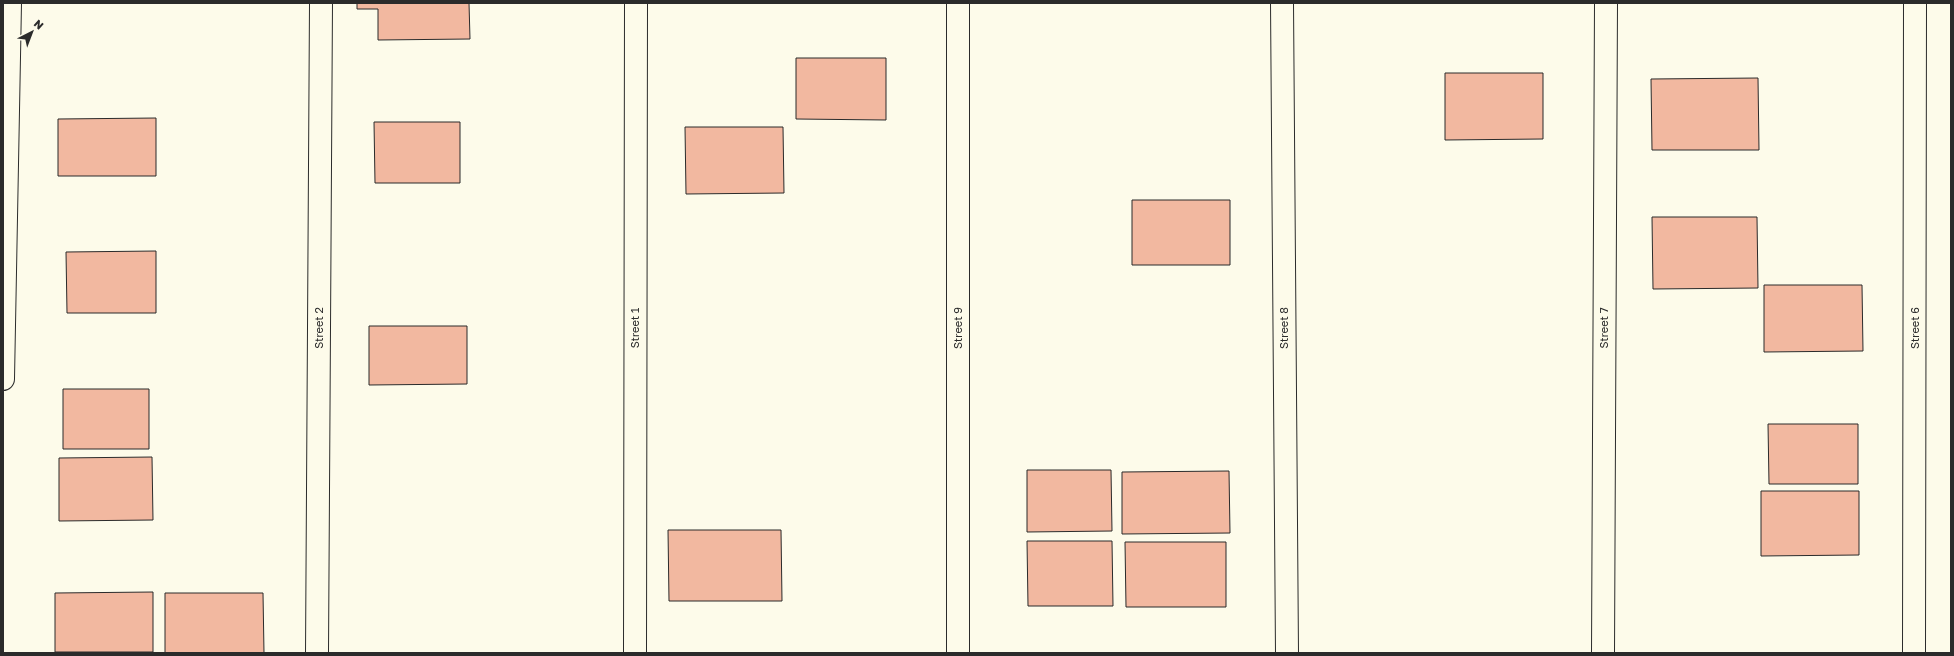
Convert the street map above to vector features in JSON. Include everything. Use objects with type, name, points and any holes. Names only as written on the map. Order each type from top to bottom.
[{"type":"street","points":[[3,379],[10,3]]},
{"type":"street","name":"Street 2","points":[[317,653],[321,3]]},
{"type":"street","name":"Street 1","points":[[635,653],[636,3]]},
{"type":"street","name":"Street 9","points":[[958,3],[958,653]]},
{"type":"street","name":"Street 8","points":[[1282,3],[1287,653]]},
{"type":"street","name":"Street 7","points":[[1603,653],[1606,3]]},
{"type":"street","name":"Street 6","points":[[1914,653],[1915,3]]},
{"type":"building","points":[[357,3],[469,3],[470,39],[378,40],[378,9],[357,9]]},
{"type":"building","points":[[796,58],[886,58],[886,120],[796,119]]},
{"type":"building","points":[[1445,73],[1543,73],[1543,139],[1445,140]]},
{"type":"building","points":[[1758,78],[1759,150],[1652,150],[1651,79]]},
{"type":"building","points":[[156,118],[156,176],[58,176],[58,119]]},
{"type":"building","points":[[374,122],[460,122],[460,183],[375,183]]},
{"type":"building","points":[[685,127],[783,127],[784,193],[686,194]]},
{"type":"building","points":[[1132,200],[1230,200],[1230,265],[1132,265]]},
{"type":"building","points":[[1652,217],[1757,217],[1758,288],[1653,289]]},
{"type":"building","points":[[156,251],[156,313],[67,313],[66,252]]},
{"type":"building","points":[[1764,285],[1862,285],[1863,351],[1764,352]]},
{"type":"building","points":[[369,326],[467,326],[467,384],[369,385]]},
{"type":"building","points":[[63,389],[149,389],[149,449],[63,449]]},
{"type":"building","points":[[1768,424],[1858,424],[1858,484],[1769,484]]},
{"type":"building","points":[[152,457],[153,520],[59,521],[59,458]]},
{"type":"building","points":[[1027,470],[1111,470],[1112,531],[1027,532]]},
{"type":"building","points":[[1229,471],[1230,533],[1122,534],[1122,472]]},
{"type":"building","points":[[1761,491],[1859,491],[1859,555],[1761,556]]},
{"type":"building","points":[[668,530],[781,530],[782,601],[669,601]]},
{"type":"building","points":[[1027,541],[1112,541],[1113,606],[1028,606]]},
{"type":"building","points":[[1125,542],[1226,542],[1226,607],[1126,607]]},
{"type":"building","points":[[153,592],[153,652],[55,652],[55,593]]},
{"type":"building","points":[[165,593],[263,593],[264,653],[165,653]]}]
